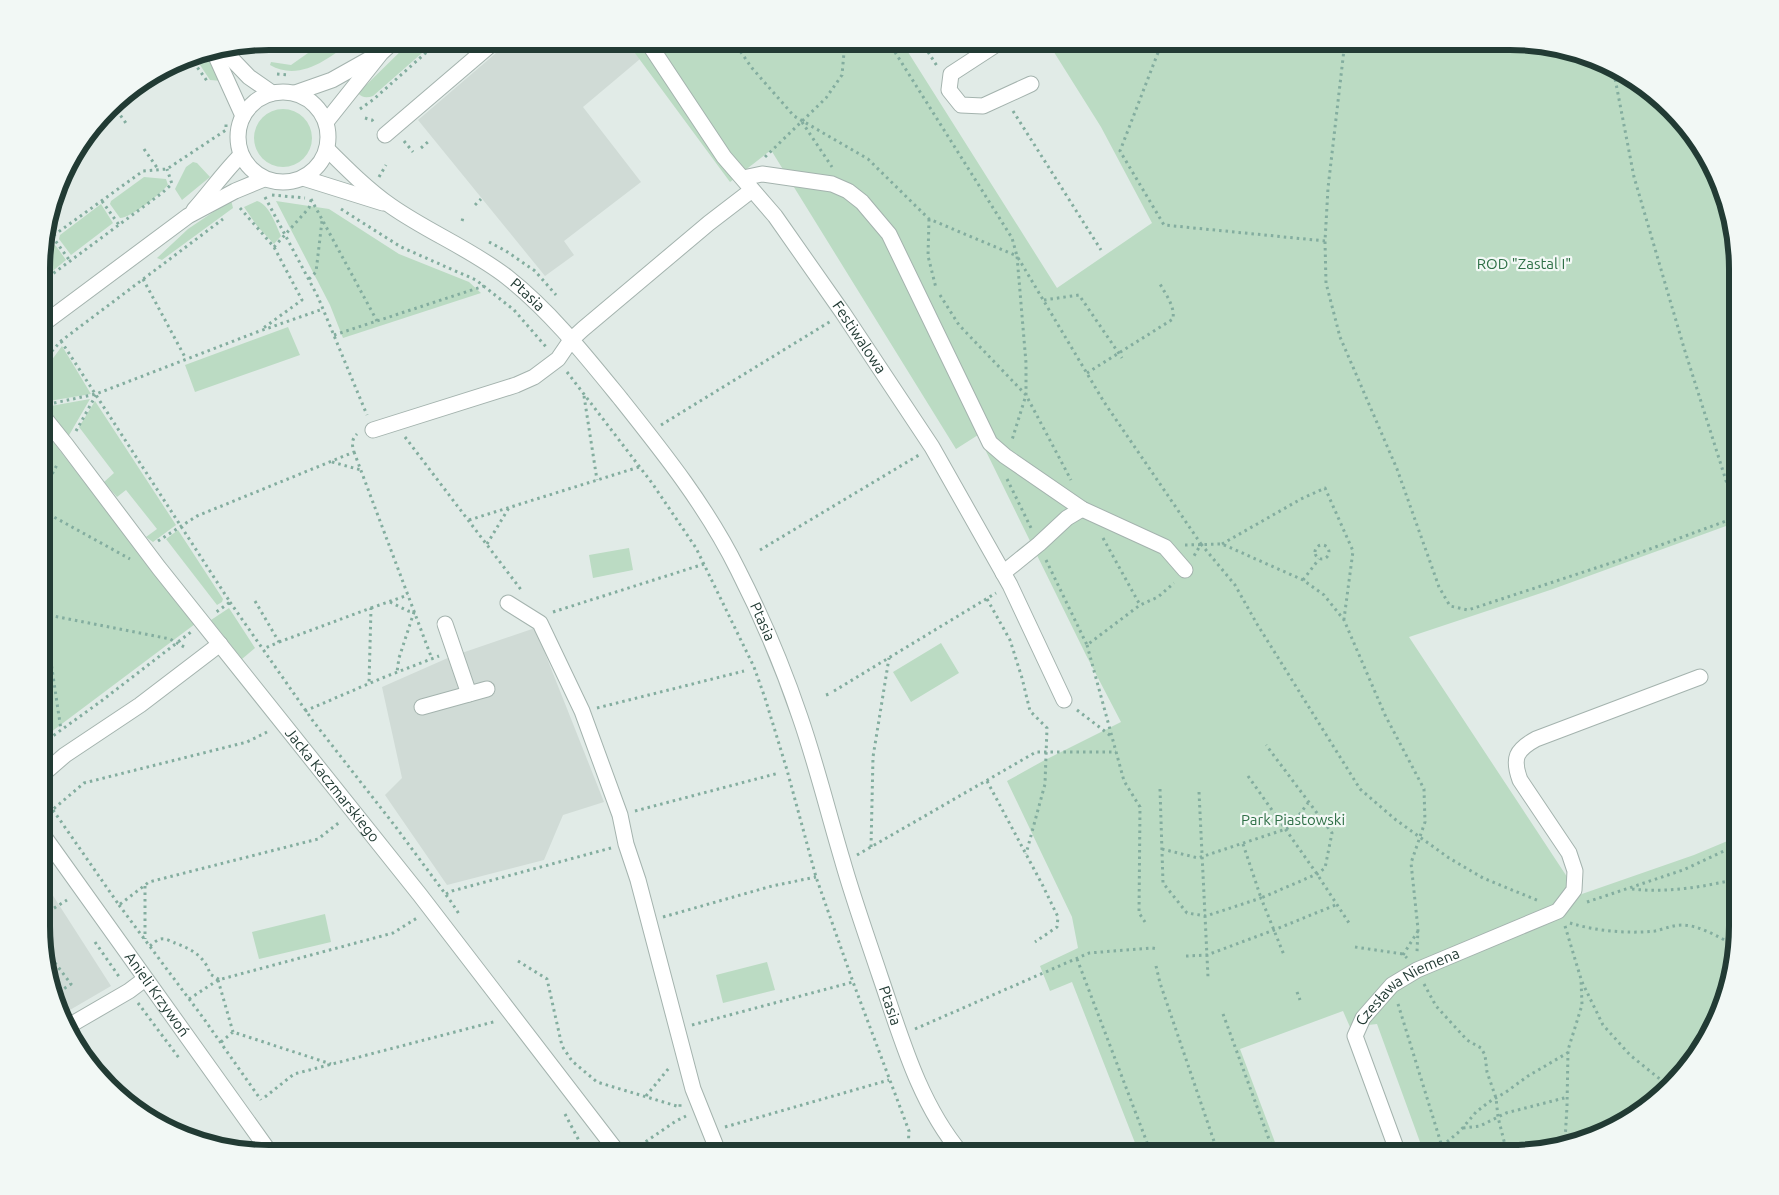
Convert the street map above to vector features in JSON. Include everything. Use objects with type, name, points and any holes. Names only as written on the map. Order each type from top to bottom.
[{"type":"street","points":[[326,122],[384,50]]},
{"type":"street","points":[[385,135],[484,50]]},
{"type":"street","name":"Festiwalowa","points":[[652,50],[724,157],[775,216],[844,313],[932,447],[1006,579],[1064,700]]},
{"type":"street","points":[[988,50],[951,74],[949,90],[961,105],[983,106],[1031,84]]},
{"type":"street","points":[[294,93],[308,99],[319,110],[326,122],[327,149],[319,165],[303,178],[285,183],[264,179],[251,170],[241,155],[237,137],[242,116],[254,102],[272,93],[294,93],[332,80],[381,53]]},
{"type":"street","points":[[227,54],[249,78],[272,93]]},
{"type":"street","points":[[216,56],[242,116]]},
{"type":"street","name":"Ptasia","points":[[327,149],[350,172],[391,206],[478,257],[506,276],[530,297],[571,340],[672,463],[706,514],[737,567],[776,652],[800,715],[843,863],[900,1035],[927,1101],[954,1145]]},
{"type":"street","points":[[188,216],[212,189],[222,174],[241,155]]},
{"type":"street","points":[[373,430],[516,385],[534,377],[558,360],[571,340],[709,223],[747,184],[762,174],[832,184],[848,191],[862,202],[888,234],[990,443],[1082,509],[1165,547],[1185,570]]},
{"type":"street","name":"Ptasia","points":[[303,178],[391,206]]},
{"type":"street","points":[[50,319],[188,216],[235,191],[264,179]]},
{"type":"street","name":"Jacka Kaczmarskiego","points":[[50,425],[159,568],[620,1145]]},
{"type":"street","points":[[1006,579],[1067,518],[1082,509]]},
{"type":"street","points":[[508,603],[540,623],[582,711],[620,816],[693,1089],[716,1145]]},
{"type":"street","points":[[445,624],[469,694]]},
{"type":"street","points":[[50,768],[65,755],[140,705],[220,644]]},
{"type":"street","points":[[1558,911],[1574,890],[1575,871],[1569,853],[1520,780],[1515,766],[1517,754],[1524,745],[1536,739],[1700,676]]},
{"type":"street","points":[[422,707],[487,689]]},
{"type":"street","name":"Anieli Krzywoń","points":[[50,845],[265,1145]]},
{"type":"street","name":"Czesława Niemena","points":[[1395,1145],[1355,1036],[1363,1018],[1392,985],[1419,976],[1558,911]]},
{"type":"street","points":[[73,1024],[129,991],[145,979]]},
{"type":"path","points":[[358,110],[374,99],[429,50]]},
{"type":"path","points":[[739,50],[752,68],[794,116],[868,159],[929,219],[1017,256],[1104,402],[1201,544],[1235,584],[1360,788],[1396,820],[1450,858],[1484,878],[1533,898],[1558,911],[1683,870],[1729,849]]},
{"type":"path","points":[[747,184],[826,98],[842,75],[844,50]]},
{"type":"path","points":[[894,50],[1012,238],[1017,256],[1026,363],[1026,395],[1007,457]]},
{"type":"path","points":[[926,50],[944,79],[951,75]]},
{"type":"path","points":[[1159,50],[1120,151],[1164,225],[1325,241]]},
{"type":"path","points":[[1344,50],[1328,188],[1325,241],[1326,284],[1340,338],[1397,469],[1439,587],[1450,606],[1468,610],[1620,560],[1726,521],[1729,517]]},
{"type":"path","points":[[195,64],[211,87]]},
{"type":"path","points":[[273,73],[296,75]]},
{"type":"path","points":[[1615,77],[1634,177],[1684,348],[1729,490]]},
{"type":"path","points":[[1004,96],[1101,250]]},
{"type":"path","points":[[117,111],[128,126]]},
{"type":"path","points":[[53,236],[143,171],[167,169],[226,130],[226,113]]},
{"type":"path","points":[[365,118],[372,120]]},
{"type":"path","points":[[802,122],[833,168]]},
{"type":"path","points":[[421,148],[429,141]]},
{"type":"path","points":[[144,149],[158,170]]},
{"type":"path","points":[[378,177],[386,165]]},
{"type":"path","points":[[50,276],[162,194],[172,184],[167,169]]},
{"type":"path","points":[[321,201],[281,195],[264,195],[323,309],[373,430]]},
{"type":"path","points":[[311,199],[376,321]]},
{"type":"path","points":[[274,248],[308,208],[311,199]]},
{"type":"path","points":[[475,205],[481,199]]},
{"type":"path","points":[[102,200],[120,225]]},
{"type":"path","points":[[234,211],[238,206],[274,248],[302,300],[257,332]]},
{"type":"path","points":[[340,208],[401,247],[476,280],[514,310],[558,360],[640,467],[696,548],[754,667],[787,770],[816,877],[909,1131],[908,1145]]},
{"type":"path","points":[[462,221],[464,215]]},
{"type":"path","points":[[50,353],[61,341],[226,216]]},
{"type":"path","points":[[929,219],[928,256],[936,289],[959,325],[1026,395],[1075,488]]},
{"type":"path","points":[[309,279],[316,272],[322,220]]},
{"type":"path","points":[[52,237],[70,261]]},
{"type":"path","points":[[143,279],[186,360]]},
{"type":"path","points":[[1087,373],[1173,319],[1174,312],[1171,304],[1159,282]]},
{"type":"path","points":[[334,335],[484,286]]},
{"type":"path","points":[[1044,300],[1079,294],[1122,358]]},
{"type":"path","points":[[52,403],[96,394],[257,332],[323,309]]},
{"type":"path","points":[[669,420],[844,313]]},
{"type":"path","points":[[61,341],[230,602],[306,711],[446,894],[462,919]]},
{"type":"path","points":[[50,478],[96,394]]},
{"type":"path","points":[[584,394],[596,480]]},
{"type":"path","points":[[402,432],[524,593]]},
{"type":"path","points":[[760,550],[932,447]]},
{"type":"path","points":[[145,550],[197,516],[353,453],[432,659]]},
{"type":"path","points":[[331,462],[361,470]]},
{"type":"path","points":[[469,520],[640,467]]},
{"type":"path","points":[[1006,476],[1088,645],[1124,781],[1140,807],[1139,913],[1145,922]]},
{"type":"path","points":[[1222,544],[1325,488],[1353,551],[1344,620]]},
{"type":"path","points":[[487,544],[510,506]]},
{"type":"path","points":[[50,515],[153,572],[159,568]]},
{"type":"path","points":[[1103,538],[1140,605]]},
{"type":"path","points":[[1201,544],[1222,544],[1303,580],[1324,595],[1344,620],[1385,715],[1424,789],[1425,822],[1411,863],[1418,929],[1419,976],[1436,1006],[1467,1040],[1481,1048],[1485,1055],[1487,1072],[1496,1098],[1498,1117],[1505,1145]]},
{"type":"path","points":[[1088,645],[1140,605],[1158,597],[1178,581],[1201,544]]},
{"type":"path","points":[[1303,580],[1319,559],[1324,559],[1328,556],[1329,551],[1325,546],[1320,545],[1316,547],[1315,554],[1319,559]]},
{"type":"path","points":[[533,619],[704,564]]},
{"type":"path","points":[[834,691],[987,599],[1006,579]]},
{"type":"path","points":[[263,649],[408,595]]},
{"type":"path","points":[[987,599],[1010,640],[1030,711],[1047,728],[1044,784],[1026,854]]},
{"type":"path","points":[[255,601],[279,642]]},
{"type":"path","points":[[210,618],[230,602]]},
{"type":"path","points":[[390,602],[414,612]]},
{"type":"path","points":[[369,684],[371,608]]},
{"type":"path","points":[[397,672],[399,658],[414,612]]},
{"type":"path","points":[[50,615],[170,639],[205,657]]},
{"type":"path","points":[[50,737],[100,702],[198,626]]},
{"type":"path","points":[[50,655],[61,730]]},
{"type":"path","points":[[871,847],[873,757],[889,657]]},
{"type":"path","points":[[306,711],[427,661]]},
{"type":"path","points":[[582,711],[744,671]]},
{"type":"path","points":[[1064,700],[1112,737]]},
{"type":"path","points":[[50,812],[84,783],[247,742],[283,723]]},
{"type":"path","points":[[1160,789],[1163,883],[1187,912],[1206,916],[1261,898],[1318,874],[1325,868],[1332,833],[1266,745]]},
{"type":"path","points":[[843,863],[1036,752],[1116,752]]},
{"type":"path","points":[[620,816],[779,773]]},
{"type":"path","points":[[1248,776],[1318,874],[1349,923]]},
{"type":"path","points":[[987,781],[1058,917],[1057,927],[1035,942]]},
{"type":"path","points":[[1198,792],[1208,977]]},
{"type":"path","points":[[1162,849],[1201,858],[1290,827],[1308,803]]},
{"type":"path","points":[[53,810],[119,905],[262,1100]]},
{"type":"path","points":[[119,905],[149,882],[318,839],[353,812]]},
{"type":"path","points":[[446,894],[626,844]]},
{"type":"path","points":[[1243,844],[1261,898],[1284,955]]},
{"type":"path","points":[[608,849],[610,857]]},
{"type":"path","points":[[648,921],[772,886],[816,877]]},
{"type":"path","points":[[1629,889],[1668,890],[1729,881]]},
{"type":"path","points":[[145,886],[145,940]]},
{"type":"path","points":[[50,911],[67,900]]},
{"type":"path","points":[[1186,956],[1207,955],[1338,904]]},
{"type":"path","points":[[189,999],[219,980],[393,933],[430,909]]},
{"type":"path","points":[[1664,1082],[1630,1055],[1603,1025],[1581,979],[1562,920],[1582,927],[1624,931],[1658,930],[1682,925],[1705,932],[1729,943]]},
{"type":"path","points":[[150,946],[158,940],[164,939],[187,948],[202,957],[208,966],[210,974],[219,980],[233,1032]]},
{"type":"path","points":[[1355,947],[1390,952]]},
{"type":"path","points":[[900,1035],[1089,953],[1158,949]]},
{"type":"path","points":[[1077,958],[1148,1145]]},
{"type":"path","points":[[53,960],[71,984],[60,991]]},
{"type":"path","points":[[518,961],[547,979],[562,1046],[572,1060],[597,1082],[680,1107],[678,1099]]},
{"type":"path","points":[[1156,966],[1160,983],[1215,1145]]},
{"type":"path","points":[[1565,1138],[1569,1052],[1582,1005],[1581,979]]},
{"type":"path","points":[[677,1029],[853,982]]},
{"type":"path","points":[[1392,985],[1442,1145]]},
{"type":"path","points":[[1297,992],[1300,1000]]},
{"type":"path","points":[[1223,1014],[1271,1145]]},
{"type":"path","points":[[265,1097],[294,1074],[495,1022]]},
{"type":"path","points":[[220,1042],[233,1032]]},
{"type":"path","points":[[233,1032],[332,1065]]},
{"type":"path","points":[[1443,1145],[1463,1128],[1476,1112],[1528,1076],[1569,1052]]},
{"type":"path","points":[[666,1060],[671,1076]]},
{"type":"path","points":[[646,1096],[669,1068]]},
{"type":"path","points":[[710,1130],[770,1115],[889,1080]]},
{"type":"path","points":[[1463,1128],[1480,1126],[1506,1113],[1568,1097]]},
{"type":"path","points":[[637,1145],[676,1121]]},
{"type":"shaded area","points":[[500,50],[633,50],[640,59],[583,107],[641,182],[564,241],[574,255],[545,276],[418,120]]},
{"type":"shaded area","points":[[535,628],[604,802],[563,815],[544,860],[447,885],[385,795],[402,778],[382,687],[450,657]]},
{"type":"shaded area","points":[[50,891],[111,986],[68,1011],[54,969],[50,940]]},
{"type":"green space","points":[[312,50],[339,50],[323,61],[303,70],[281,70],[270,65],[271,62],[291,65]]},
{"type":"green space","points":[[402,50],[425,50],[373,96],[365,97],[358,93]]},
{"type":"green space","points":[[633,50],[907,50],[1057,288],[1152,223],[1101,127],[1053,50],[1524,50],[1567,57],[1594,67],[1620,79],[1665,114],[1684,136],[1700,160],[1712,185],[1725,226],[1729,255],[1729,525],[1553,589],[1409,637],[1579,895],[1694,855],[1729,840],[1729,940],[1722,983],[1700,1036],[1665,1081],[1620,1116],[1567,1138],[1524,1145],[1421,1145],[1377,1024],[1350,1027],[1343,1011],[1240,1049],[1276,1145],[1136,1145],[1072,982],[1050,991],[1040,966],[1078,948],[1072,917],[1007,781],[1121,722],[978,435],[956,449],[771,150],[730,182]]},
{"type":"green space","points":[[208,59],[222,81],[210,80],[198,62]]},
{"type":"green space","points":[[283,109],[299,114],[307,122],[312,138],[307,154],[299,162],[283,167],[267,162],[259,154],[254,138],[259,122],[267,114]]},
{"type":"green space","points":[[193,162],[197,163],[210,177],[182,200],[175,189],[186,167]]},
{"type":"green space","points":[[144,177],[166,179],[168,185],[138,210],[120,218],[110,204],[111,201]]},
{"type":"green space","points":[[231,200],[233,208],[162,260],[157,258],[188,229]]},
{"type":"green space","points":[[257,201],[269,210],[281,236],[274,244],[257,226],[244,207]]},
{"type":"green space","points":[[276,201],[329,209],[399,254],[469,282],[481,293],[343,338],[330,305]]},
{"type":"green space","points":[[101,204],[113,223],[71,255],[59,239],[60,235]]},
{"type":"green space","points":[[52,243],[56,246],[66,260],[50,273]]},
{"type":"green space","points":[[288,327],[300,355],[195,392],[185,365]]},
{"type":"green space","points":[[62,346],[91,394],[50,401],[50,362]]},
{"type":"green space","points":[[90,399],[68,437],[50,414],[50,406]]},
{"type":"green space","points":[[95,401],[176,525],[153,542],[146,537],[157,529],[126,490],[117,497],[104,482],[114,473],[79,427]]},
{"type":"green space","points":[[50,438],[195,624],[50,733]]},
{"type":"green space","points":[[178,530],[223,599],[217,605],[166,539]]},
{"type":"green space","points":[[629,548],[633,570],[593,578],[589,555]]},
{"type":"green space","points":[[229,608],[255,648],[242,659],[211,620]]},
{"type":"green space","points":[[941,643],[959,673],[911,702],[893,672]]},
{"type":"green space","points":[[325,914],[331,942],[259,959],[252,932]]},
{"type":"green space","points":[[767,962],[775,990],[723,1003],[716,975]]},
{"type":"park label","name":"ROD \"Zastal I\"","points":[[1524,264]]},
{"type":"park label","name":"Park Piastowski","points":[[1293,820]]}]
